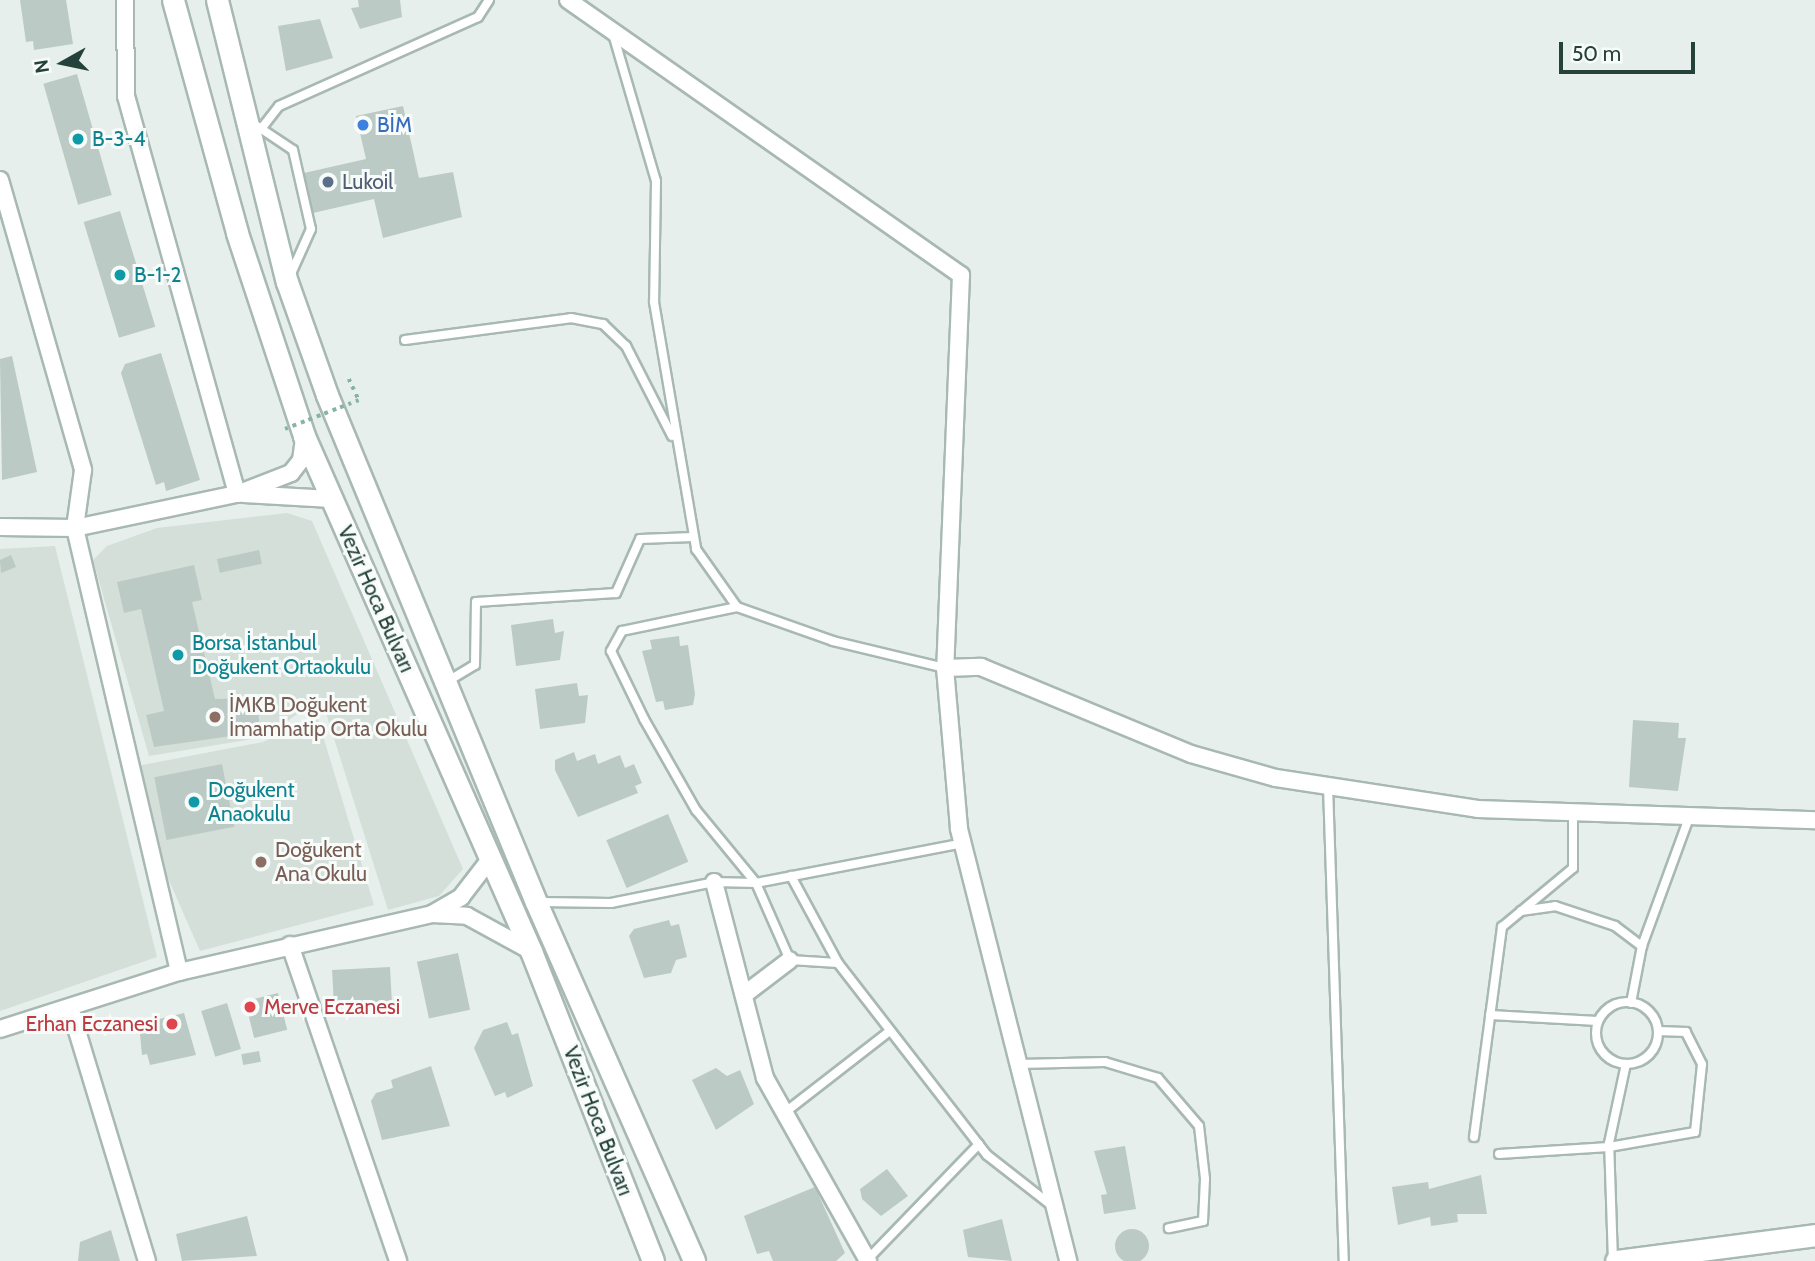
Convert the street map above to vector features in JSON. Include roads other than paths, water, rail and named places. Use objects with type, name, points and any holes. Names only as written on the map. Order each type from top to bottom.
[{"type":"main road","name":"Vezir Hoca Bulvarı","points":[[173,0],[295,432],[332,499],[491,858],[531,951],[653,1261]]},
{"type":"main road","name":"Vezir Hoca Bulvarı","points":[[217,0],[252,123],[287,282],[536,902],[694,1261]]},
{"type":"main road","points":[[1614,1261],[1815,1235]]},
{"type":"street","points":[[125,0],[126,96],[237,494]]},
{"type":"street","points":[[568,0],[961,275],[945,668],[963,843],[1068,1261]]},
{"type":"street","points":[[0,180],[83,470],[75,528],[179,972]]},
{"type":"street","points":[[0,527],[75,528],[237,494],[292,472],[302,460],[295,432]]},
{"type":"street","points":[[237,494],[332,499]]},
{"type":"street","points":[[945,668],[981,667],[1191,754],[1328,786],[1478,809],[1815,820]]},
{"type":"street","points":[[432,914],[461,897],[491,858]]},
{"type":"street","points":[[713,882],[745,994],[765,1078],[788,1110],[867,1261]]},
{"type":"street","points":[[0,1029],[71,1011],[179,972],[432,914],[467,916],[531,951]]},
{"type":"street","points":[[290,945],[398,1261]]},
{"type":"street","points":[[745,994],[790,960]]},
{"type":"street","points":[[71,1011],[146,1261]]},
{"type":"lane","points":[[287,282],[311,229],[293,149],[252,123],[279,106],[478,17],[489,0]]},
{"type":"lane","points":[[612,31],[656,181],[654,302],[674,441],[693,537],[737,607]]},
{"type":"lane","points":[[405,340],[572,318],[603,324],[626,346],[674,441]]},
{"type":"lane","points":[[446,682],[475,665],[476,602],[616,593],[640,539],[693,537]]},
{"type":"lane","points":[[838,963],[790,960],[757,883],[696,810],[611,652],[622,631],[737,607],[833,641],[945,668]]},
{"type":"lane","points":[[1328,786],[1344,1261]]},
{"type":"lane","points":[[1474,1137],[1502,927],[1573,868],[1573,811]]},
{"type":"lane","points":[[1631,1003],[1642,946],[1690,815]]},
{"type":"lane","points":[[536,902],[611,903],[713,882],[757,883],[963,843]]},
{"type":"lane","points":[[791,876],[838,963],[979,1144],[1056,1209]]},
{"type":"lane","points":[[1518,911],[1555,906],[1615,926],[1642,946]]},
{"type":"lane","points":[[1631,1003],[1649,1012],[1658,1031],[1653,1051],[1626,1065],[1601,1050],[1598,1021],[1612,1006],[1631,1003]]},
{"type":"lane","points":[[1490,1015],[1598,1021]]},
{"type":"lane","points":[[788,1110],[890,1031]]},
{"type":"lane","points":[[1499,1154],[1609,1147],[1695,1132],[1702,1065],[1686,1032],[1658,1031]]},
{"type":"lane","points":[[1019,1064],[1105,1062],[1158,1078],[1199,1126],[1205,1179],[1203,1221],[1169,1228]]},
{"type":"lane","points":[[1614,1261],[1609,1147],[1626,1065]]},
{"type":"lane","points":[[867,1261],[979,1144]]},
{"type":"place","name":"BİM","points":[[363,125]]},
{"type":"place","name":"B-3-4","points":[[78,139]]},
{"type":"place","name":"Lukoil","points":[[328,182]]},
{"type":"place","name":"B-1-2","points":[[120,275]]},
{"type":"place","name":"Borsa İstanbul Doğukent Ortaokulu","points":[[178,655]]},
{"type":"place","name":"İMKB Doğukent İmamhatip Orta Okulu","points":[[215,717]]},
{"type":"place","name":"Doğukent Anaokulu","points":[[194,802]]},
{"type":"place","name":"Doğukent Ana Okulu","points":[[261,862]]},
{"type":"place","name":"Merve Eczanesi","points":[[250,1007]]},
{"type":"place","name":"Erhan Eczanesi","points":[[172,1024]]}]
